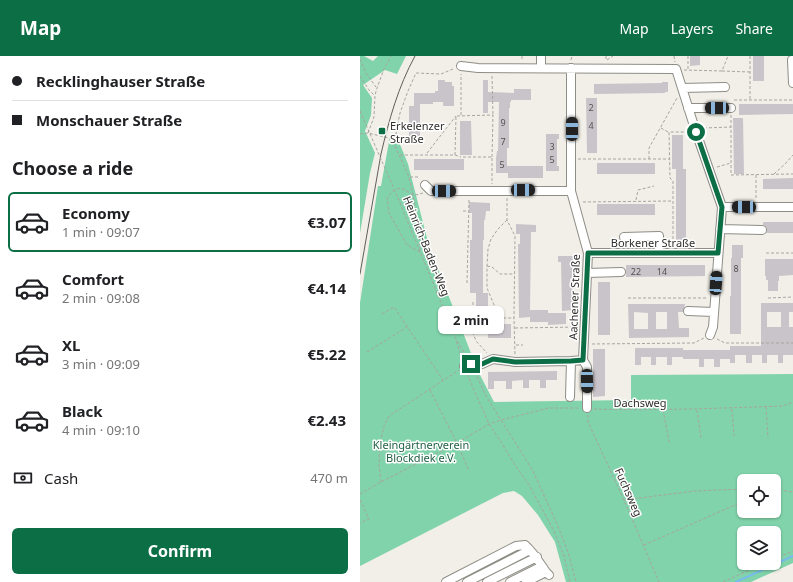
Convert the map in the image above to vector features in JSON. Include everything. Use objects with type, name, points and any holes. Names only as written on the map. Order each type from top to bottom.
[{"type":"street","points":[[541,56],[541,68]]},
{"type":"street","points":[[792,60],[793,84]]},
{"type":"street","points":[[461,66],[478,68],[676,69],[722,207],[714,327],[710,335]]},
{"type":"street","name":"Aachener Straße","points":[[571,68],[571,191],[588,253],[583,344],[583,360],[587,367],[587,408]]},
{"type":"street","points":[[682,88],[725,87]]},
{"type":"street","points":[[688,108],[731,104]]},
{"type":"street","points":[[425,186],[431,191],[571,191]]},
{"type":"street","points":[[722,207],[793,207]]},
{"type":"street","points":[[720,229],[762,230]]},
{"type":"street","points":[[624,237],[659,236],[659,253]]},
{"type":"street","name":"Borkener Straße","points":[[588,253],[718,253]]},
{"type":"street","points":[[587,273],[621,272]]},
{"type":"street","points":[[688,311],[714,312]]},
{"type":"street","points":[[467,365],[482,364],[493,359],[515,362],[583,360]]},
{"type":"street","points":[[570,397],[571,361]]},
{"type":"street","points":[[450,582],[516,546],[540,563]]},
{"type":"street","points":[[467,582],[540,563]]},
{"type":"street","points":[[476,582],[540,563]]},
{"type":"street","points":[[487,582],[540,563]]},
{"type":"street","points":[[498,582],[540,563]]},
{"type":"street","points":[[510,582],[540,563]]},
{"type":"street","points":[[519,582],[540,563]]},
{"type":"street","points":[[526,582],[540,563]]},
{"type":"street","points":[[536,582],[540,563]]},
{"type":"path","points":[[368,133],[374,117],[377,88],[384,69],[391,56]]},
{"type":"path","points":[[606,62],[613,56]]},
{"type":"path","points":[[688,56],[688,71]]},
{"type":"path","points":[[722,71],[728,56]]},
{"type":"path","points":[[750,56],[750,100]]},
{"type":"path","points":[[360,59],[366,73],[377,88]]},
{"type":"path","points":[[394,144],[400,112],[416,73],[441,74],[461,66],[461,116]]},
{"type":"path","points":[[492,68],[492,191]]},
{"type":"path","points":[[676,69],[688,71],[750,72]]},
{"type":"path","points":[[360,76],[375,96]]},
{"type":"path","points":[[649,159],[649,148],[682,88]]},
{"type":"path","points":[[731,104],[750,100],[793,100]]},
{"type":"path","name":"Heinrich-Baden-Weg","points":[[360,111],[398,198],[467,365],[489,424],[529,485],[554,531],[564,556],[570,582]]},
{"type":"path","points":[[456,116],[492,116]]},
{"type":"path","points":[[426,154],[456,116]]},
{"type":"path","points":[[455,155],[456,116]]},
{"type":"path","points":[[730,121],[731,175],[793,174]]},
{"type":"path","points":[[660,128],[670,132],[731,127]]},
{"type":"path","points":[[670,132],[670,178],[673,181],[674,253]]},
{"type":"path","points":[[360,134],[368,133],[389,138],[394,144],[409,177],[419,230],[420,252]]},
{"type":"path","points":[[399,155],[426,154],[455,155],[462,157],[492,157]]},
{"type":"path","points":[[773,175],[793,155]]},
{"type":"path","points":[[572,159],[670,159]]},
{"type":"path","points":[[709,170],[731,163]]},
{"type":"path","points":[[756,175],[756,207]]},
{"type":"path","points":[[409,177],[418,177],[425,186]]},
{"type":"path","points":[[636,201],[638,190],[654,186]]},
{"type":"path","points":[[413,195],[404,189],[397,188],[391,192],[386,199],[389,213],[408,245],[420,252]]},
{"type":"path","points":[[507,190],[507,220],[515,236],[515,362]]},
{"type":"path","points":[[467,283],[469,191]]},
{"type":"path","points":[[574,202],[673,201]]},
{"type":"path","points":[[463,211],[469,211]]},
{"type":"path","points":[[507,220],[491,239],[488,248],[487,288],[499,317],[514,318]]},
{"type":"path","points":[[766,253],[793,253]]},
{"type":"path","points":[[487,266],[492,267],[500,274],[515,274]]},
{"type":"path","points":[[768,298],[793,297]]},
{"type":"path","points":[[628,298],[715,298]]},
{"type":"path","points":[[473,302],[473,333],[476,341],[493,359]]},
{"type":"path","points":[[382,314],[394,307],[443,381]]},
{"type":"path","points":[[514,328],[584,327]]},
{"type":"path","points":[[367,352],[407,328]]},
{"type":"path","points":[[583,344],[694,343],[710,335],[725,343],[793,343]]},
{"type":"path","points":[[456,339],[467,365],[533,471],[568,552],[576,582]]},
{"type":"path","points":[[515,345],[523,345]]},
{"type":"path","points":[[381,482],[379,465],[380,444],[384,426],[389,416],[467,365]]},
{"type":"path","points":[[429,390],[457,443],[469,471]]},
{"type":"path","name":"Dachsweg","points":[[360,494],[457,443],[489,424],[550,408],[663,410],[766,407],[782,406],[793,402]]},
{"type":"path","points":[[766,407],[768,438]]},
{"type":"path","name":"Fuchsweg","points":[[587,408],[588,422],[624,500],[659,582]]},
{"type":"path","points":[[732,408],[734,436]]},
{"type":"path","points":[[697,409],[701,438]]},
{"type":"path","points":[[663,410],[669,442]]},
{"type":"path","points":[[624,500],[695,491],[737,489]]},
{"type":"path","points":[[781,490],[793,492]]},
{"type":"path","points":[[360,500],[369,519],[360,522]]},
{"type":"path","points":[[643,545],[737,504]]},
{"type":"path","points":[[781,556],[793,551]]},
{"type":"path","points":[[723,582],[750,570]]},
{"type":"green space","points":[[360,56],[364,56],[373,61],[378,56],[406,56],[397,74],[385,70],[363,85],[372,98],[371,115],[365,131],[375,153],[370,173],[360,233]]},
{"type":"green space","name":"Kleingärtnerverein Blockdiek e.V.","points":[[390,136],[397,137],[408,164],[429,246],[478,371],[494,402],[631,400],[631,375],[793,374],[793,563],[781,568],[781,526],[737,526],[737,570],[778,570],[751,582],[566,582],[555,542],[538,515],[522,496],[514,491],[503,493],[360,566],[360,303],[378,186],[381,186]]},
{"type":"building","points":[[690,56],[700,56],[700,65],[690,66]]},
{"type":"building","points":[[753,56],[764,56],[764,81],[753,81]]},
{"type":"building","points":[[438,80],[452,82],[452,86],[454,86],[454,106],[443,106],[443,102],[420,104],[420,144],[409,144],[409,106],[414,106],[414,93],[435,93],[435,91],[438,91]]},
{"type":"building","points":[[483,80],[488,80],[488,92],[514,93],[514,89],[531,89],[531,100],[511,100],[510,102],[507,166],[543,166],[543,178],[508,178],[508,173],[496,173],[499,102],[488,102],[488,113],[483,113]]},
{"type":"building","points":[[668,82],[668,92],[594,94],[594,84]]},
{"type":"building","points":[[586,98],[597,98],[597,153],[587,153]]},
{"type":"building","points":[[739,104],[793,104],[793,114],[739,115]]},
{"type":"building","points":[[733,118],[743,118],[744,174],[734,174]]},
{"type":"building","points":[[460,121],[471,121],[472,155],[460,155]]},
{"type":"building","points":[[546,134],[559,134],[559,139],[557,139],[557,166],[559,166],[559,171],[546,171]]},
{"type":"building","points":[[672,135],[683,135],[683,169],[686,169],[686,240],[676,240],[676,169],[672,169]]},
{"type":"building","points":[[414,159],[464,159],[464,170],[414,170]]},
{"type":"building","points":[[597,163],[655,163],[655,174],[597,174]]},
{"type":"building","points":[[793,178],[793,189],[763,189],[763,179]]},
{"type":"building","points":[[469,202],[490,203],[490,211],[486,211],[484,220],[483,293],[488,293],[488,324],[511,324],[511,338],[488,338],[488,332],[476,332],[476,293],[470,293],[470,240],[472,240],[472,213],[469,213]]},
{"type":"building","points":[[597,204],[655,204],[655,215],[597,215]]},
{"type":"building","points":[[763,222],[793,222],[793,233],[766,233],[767,228],[763,225]]},
{"type":"building","points":[[516,224],[536,225],[536,232],[531,232],[530,310],[548,310],[548,313],[566,313],[566,324],[548,325],[548,322],[530,322],[530,317],[519,318],[518,244],[520,244],[520,234],[516,234]]},
{"type":"building","points":[[732,245],[743,245],[743,258],[741,258],[741,334],[730,334]]},
{"type":"building","points":[[558,256],[573,256],[573,310],[562,311],[561,262],[558,262]]},
{"type":"building","points":[[765,259],[793,259],[793,275],[779,276],[778,291],[768,291],[768,280],[766,280],[765,276]]},
{"type":"building","points":[[626,265],[705,265],[705,276],[626,277]]},
{"type":"building","points":[[598,282],[610,282],[610,335],[598,335]]},
{"type":"building","points":[[761,303],[793,303],[793,312],[789,312],[789,327],[793,327],[793,355],[783,355],[783,363],[778,363],[778,355],[767,355],[767,363],[762,363],[762,355],[752,355],[752,363],[746,363],[746,355],[735,355],[735,363],[730,363],[730,359],[720,359],[720,367],[714,367],[714,359],[704,359],[704,367],[699,367],[699,359],[683,359],[683,357],[672,357],[672,365],[667,365],[667,357],[656,357],[656,365],[651,365],[651,357],[641,357],[641,365],[635,365],[635,348],[730,350],[730,346],[761,346]],"holes":[[[767,312],[781,312],[781,327],[767,327]]]},
{"type":"building","points":[[628,304],[685,304],[683,312],[678,312],[679,328],[689,328],[689,337],[629,338]],"holes":[[[634,312],[648,313],[648,329],[634,329]],[[656,312],[667,312],[667,329],[656,329]]]},
{"type":"building","points":[[593,349],[605,349],[605,396],[593,397]]},
{"type":"building","points":[[557,371],[557,380],[546,380],[546,388],[540,388],[540,380],[529,380],[529,388],[523,388],[523,380],[512,381],[512,389],[506,389],[506,381],[494,381],[494,389],[488,389],[488,372]]},
{"type":"waterway","points":[[736,582],[793,556]]},
{"type":"tram line","points":[[360,274],[384,141],[399,92],[415,56]]},
{"type":"place","name":"Erkelenzer Straße","points":[[382,131]]},
{"type":"route","points":[[471,364],[482,364],[493,359],[515,362],[583,360],[588,253],[718,253],[722,207],[696,132]]}]
